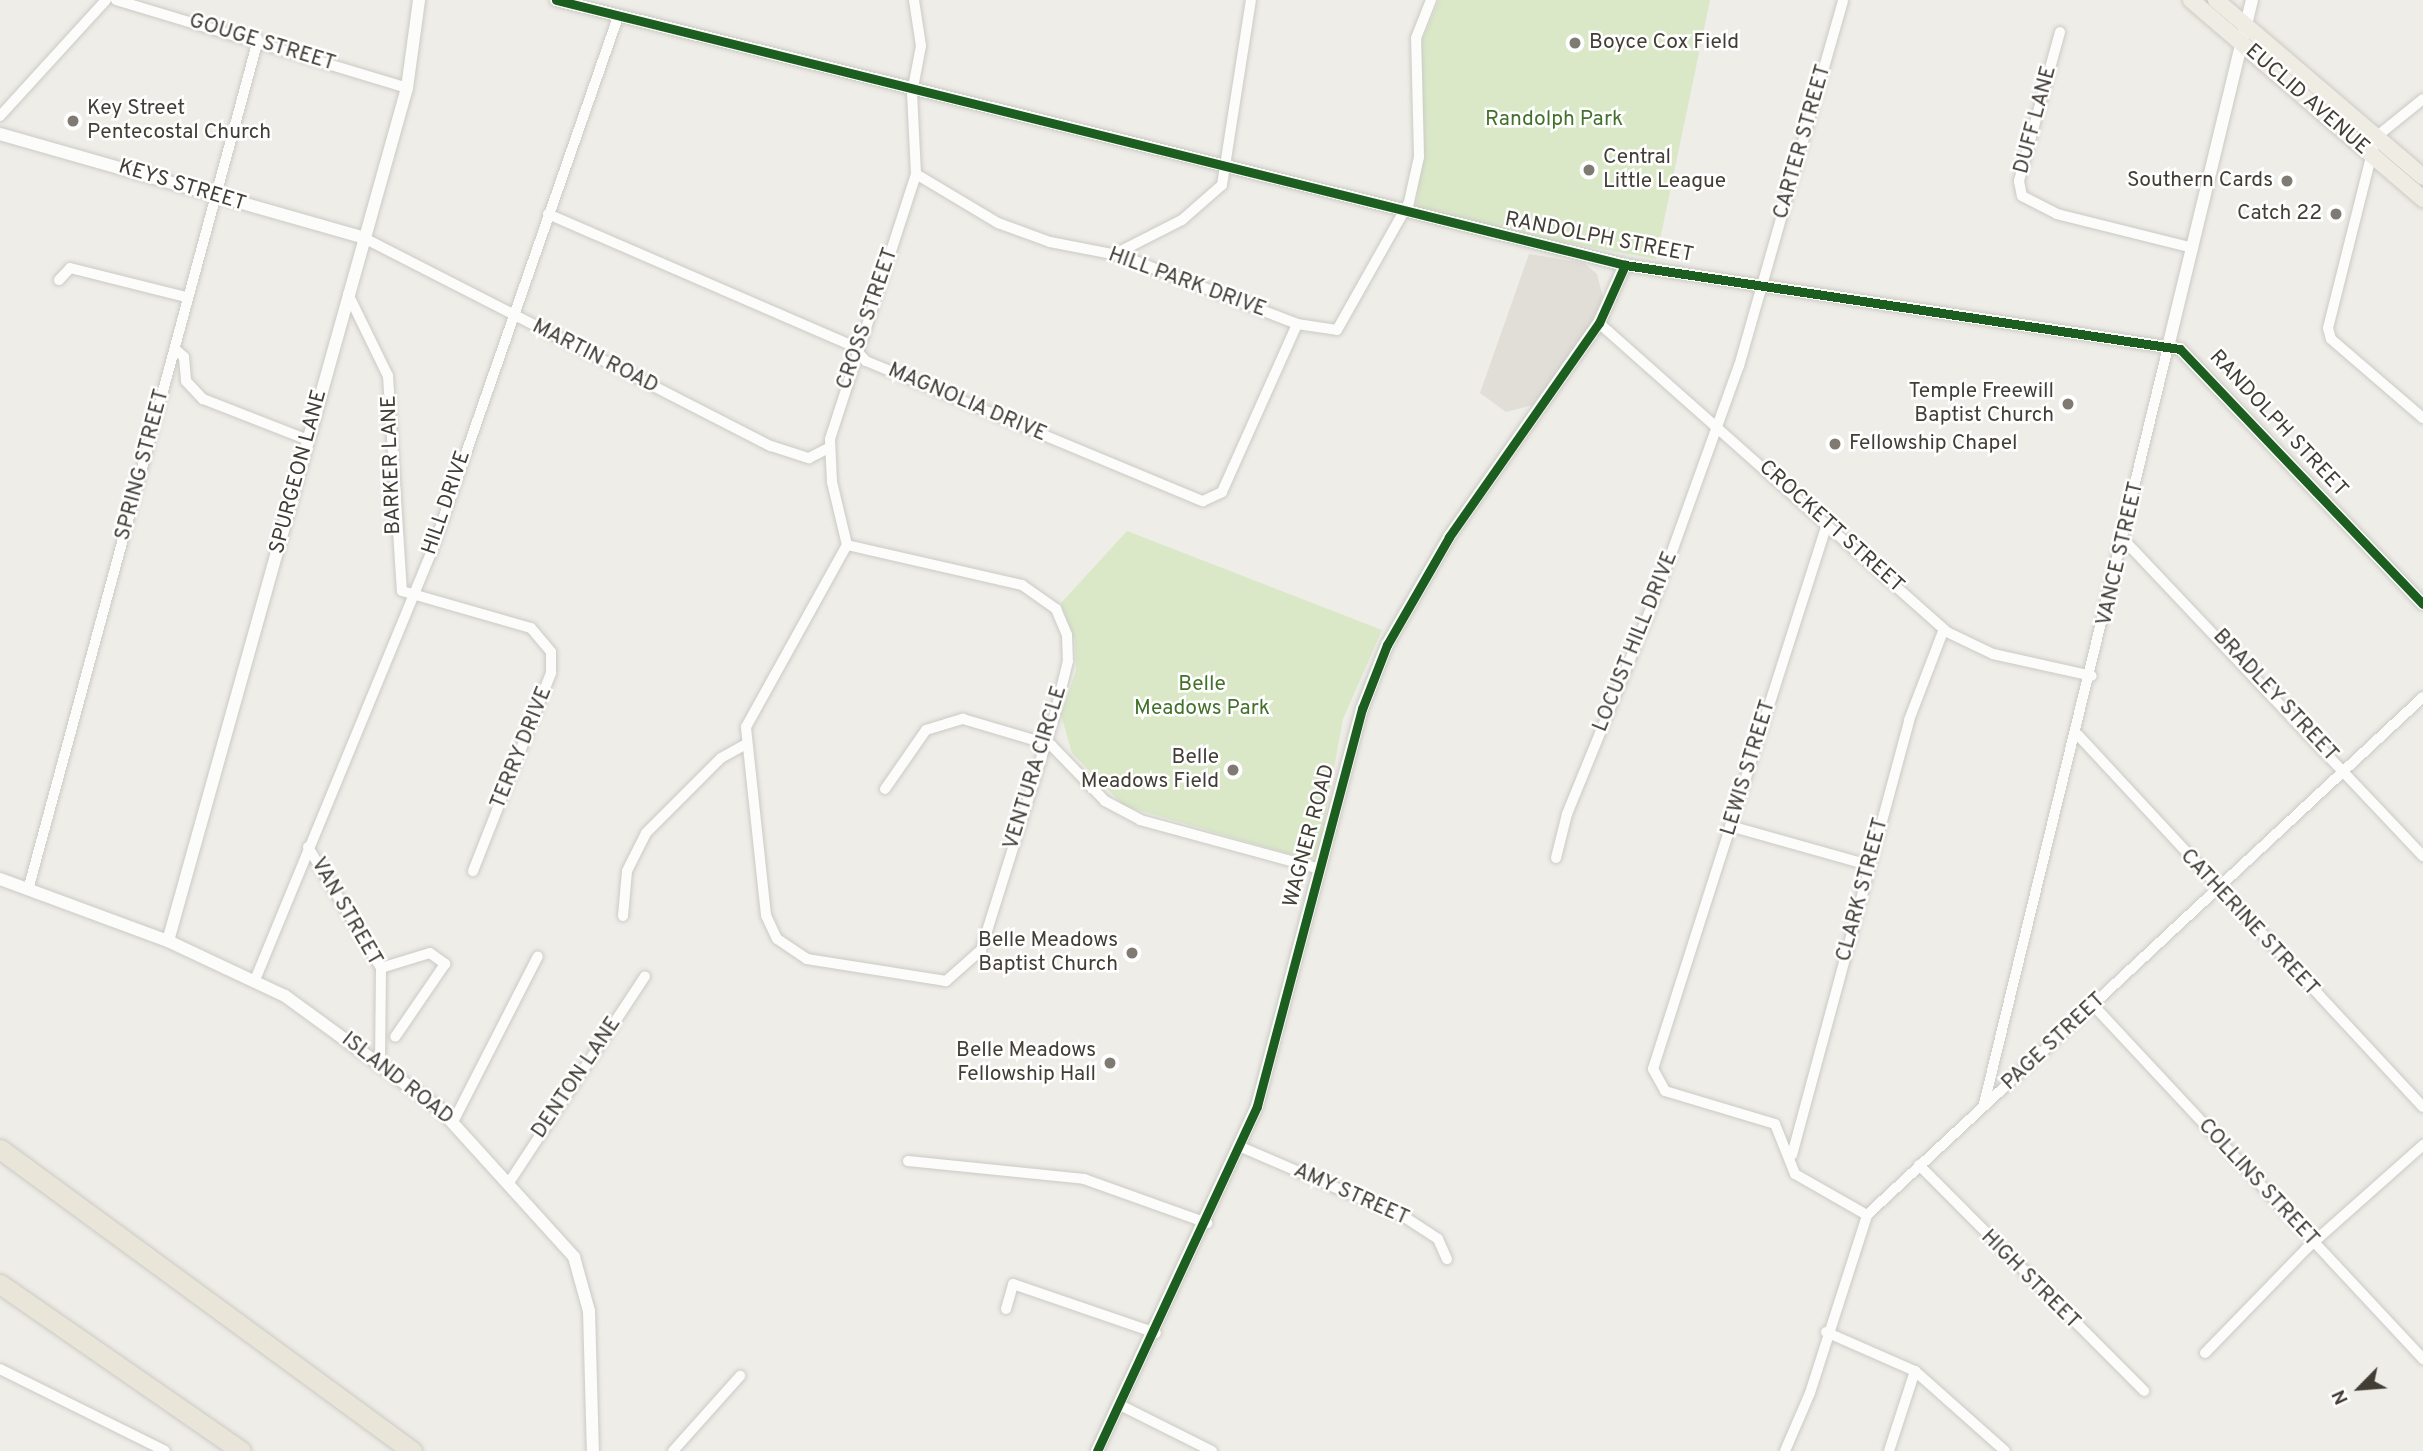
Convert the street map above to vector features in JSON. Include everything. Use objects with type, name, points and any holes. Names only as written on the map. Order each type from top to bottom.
[{"type":"highway","points":[[0,1149],[412,1451]]},
{"type":"highway","points":[[0,1284],[241,1451]]},
{"type":"main road","name":"EUCLID AVENUE","points":[[2190,0],[2368,156],[2423,199]]},
{"type":"main road","name":"EUCLID AVENUE","points":[[2216,0],[2423,177]]},
{"type":"street","points":[[0,116],[106,0]]},
{"type":"street","name":"GOUGE STREET","points":[[116,0],[258,40],[407,88]]},
{"type":"street","name":"SPURGEON LANE","points":[[168,941],[407,88],[419,0]]},
{"type":"street","name":"RANDOLPH STREET","points":[[556,0],[912,93],[1403,214],[1625,265],[2168,348],[2197,363],[2423,604]]},
{"type":"street","name":"CROSS STREET","points":[[847,545],[829,448],[916,174],[912,93],[921,46],[914,0]]},
{"type":"street","points":[[1115,254],[1198,208],[1218,192],[1226,170],[1251,0]]},
{"type":"street","name":"CARTER STREET","points":[[1718,425],[1763,284],[1843,0]]},
{"type":"street","name":"VANCE STREET","points":[[1983,1107],[2078,735],[2252,0]]},
{"type":"street","name":"HILL PARK DRIVE","points":[[916,174],[998,223],[1050,242],[1115,254],[1322,332],[1344,326],[1403,214],[1419,157],[1414,62],[1428,3]]},
{"type":"street","name":"HILL DRIVE","points":[[255,981],[410,597],[432,551],[510,314],[618,17]]},
{"type":"street","name":"DUFF LANE","points":[[2060,32],[2019,181],[2022,197],[2057,214],[2193,247]]},
{"type":"street","name":"SPRING STREET","points":[[28,890],[175,349],[213,196],[258,40]]},
{"type":"street","points":[[2423,99],[2395,115],[2376,137],[2368,156],[2329,334],[2423,418]]},
{"type":"street","name":"KEYS STREET","points":[[0,134],[364,238]]},
{"type":"street","name":"MAGNOLIA DRIVE","points":[[548,214],[858,352],[866,361],[1203,501],[1222,492],[1297,324]]},
{"type":"street","name":"MARTIN ROAD","points":[[364,238],[781,450],[809,458],[829,448]]},
{"type":"street","name":"WAGNER ROAD","points":[[1097,1451],[1156,1333],[1241,1147],[1320,869],[1362,709],[1387,645],[1449,537],[1600,323],[1625,265]]},
{"type":"street","points":[[59,281],[70,268],[186,297]]},
{"type":"street","name":"BARKER LANE","points":[[348,294],[388,376],[397,575],[410,597]]},
{"type":"street","name":"CROCKETT STREET","points":[[1600,323],[1718,425],[1944,629],[1993,654],[2092,676]]},
{"type":"street","points":[[175,349],[184,356],[186,381],[203,399],[308,440]]},
{"type":"street","name":"LOCUST HILL DRIVE","points":[[1556,858],[1567,814],[1718,425]]},
{"type":"street","name":"LEWIS STREET","points":[[1827,524],[1653,1069],[1659,1086],[1717,1112],[1768,1121],[1792,1155],[1801,1179],[1867,1215]]},
{"type":"street","name":"BRADLEY STREET","points":[[2124,540],[2423,856]]},
{"type":"street","name":"VENTURA CIRCLE","points":[[847,545],[1010,581],[1056,609],[1067,635],[1068,661],[1044,743],[981,950],[962,973],[937,983],[807,959],[777,939],[765,915],[744,745],[750,712],[847,545]]},
{"type":"street","name":"TERRY DRIVE","points":[[410,597],[531,628],[551,652],[551,673],[473,871]]},
{"type":"street","name":"CLARK STREET","points":[[1792,1155],[1869,865],[1932,648],[1944,629]]},
{"type":"street","name":"PAGE STREET","points":[[1784,1451],[1800,1421],[1826,1332],[1867,1215],[2094,1006],[2423,696]]},
{"type":"street","points":[[886,789],[917,737],[938,723],[963,719],[1044,743],[1126,814],[1320,869]]},
{"type":"street","name":"CATHERINE STREET","points":[[2078,735],[2217,889],[2423,1107]]},
{"type":"street","points":[[623,916],[627,871],[646,833],[721,758],[744,745]]},
{"type":"street","points":[[1731,826],[1869,865]]},
{"type":"street","name":"VAN STREET","points":[[309,847],[381,968],[380,1061]]},
{"type":"street","name":"ISLAND ROAD","points":[[0,879],[168,941],[255,981],[380,1061],[453,1122],[564,1240],[583,1279],[593,1451]]},
{"type":"street","points":[[381,968],[419,954],[440,954],[444,968],[396,1037]]},
{"type":"street","points":[[453,1122],[538,956]]},
{"type":"street","name":"DENTON LANE","points":[[510,1181],[645,976]]},
{"type":"street","name":"COLLINS STREET","points":[[2094,1006],[2423,1359]]},
{"type":"street","points":[[2205,1353],[2315,1243],[2423,1145]]},
{"type":"street","name":"AMY STREET","points":[[1241,1147],[1406,1218],[1438,1238],[1447,1259]]},
{"type":"street","points":[[908,1161],[1084,1180],[1207,1223]]},
{"type":"street","name":"HIGH STREET","points":[[1919,1165],[2144,1391]]},
{"type":"street","points":[[1006,1309],[1013,1284],[1156,1333]]},
{"type":"street","points":[[1826,1332],[1915,1371],[2006,1451]]},
{"type":"street","points":[[0,1369],[165,1451]]},
{"type":"street","points":[[1889,1451],[1915,1371]]},
{"type":"street","points":[[673,1451],[740,1376]]},
{"type":"street","points":[[1120,1405],[1194,1446],[1212,1451]]},
{"type":"shaded area","points":[[1529,254],[1584,263],[1597,274],[1603,297],[1600,313],[1533,405],[1506,412],[1480,393]]},
{"type":"green space","name":"Randolph Park","points":[[1439,0],[1710,0],[1656,259],[1516,234],[1416,207],[1424,145],[1420,46]]},
{"type":"green space","name":"Belle Meadows Park","points":[[1127,531],[1382,630],[1343,719],[1318,855],[1310,860],[1124,806],[1072,753],[1061,715],[1076,671],[1075,641],[1061,603]]},
{"type":"cycle path","points":[[556,0],[1625,265],[2180,349],[2423,604]]},
{"type":"cycle path","points":[[1097,1451],[1257,1106],[1362,709],[1387,645],[1449,537],[1599,323],[1625,265]]},
{"type":"place","name":"Boyce Cox Field","points":[[1575,43]]},
{"type":"place","name":"Key Street Pentecostal Church","points":[[73,121]]},
{"type":"place","name":"Central Little League","points":[[1589,170]]},
{"type":"place","name":"Southern Cards","points":[[2287,181]]},
{"type":"place","name":"Catch 22","points":[[2336,214]]},
{"type":"place","name":"Temple Freewill Baptist Church","points":[[2068,404]]},
{"type":"place","name":"Fellowship Chapel","points":[[1835,444]]},
{"type":"place","name":"Belle Meadows Field","points":[[1233,770]]},
{"type":"place","name":"Belle Meadows Baptist Church","points":[[1132,953]]},
{"type":"place","name":"Belle Meadows Fellowship Hall","points":[[1110,1063]]}]
